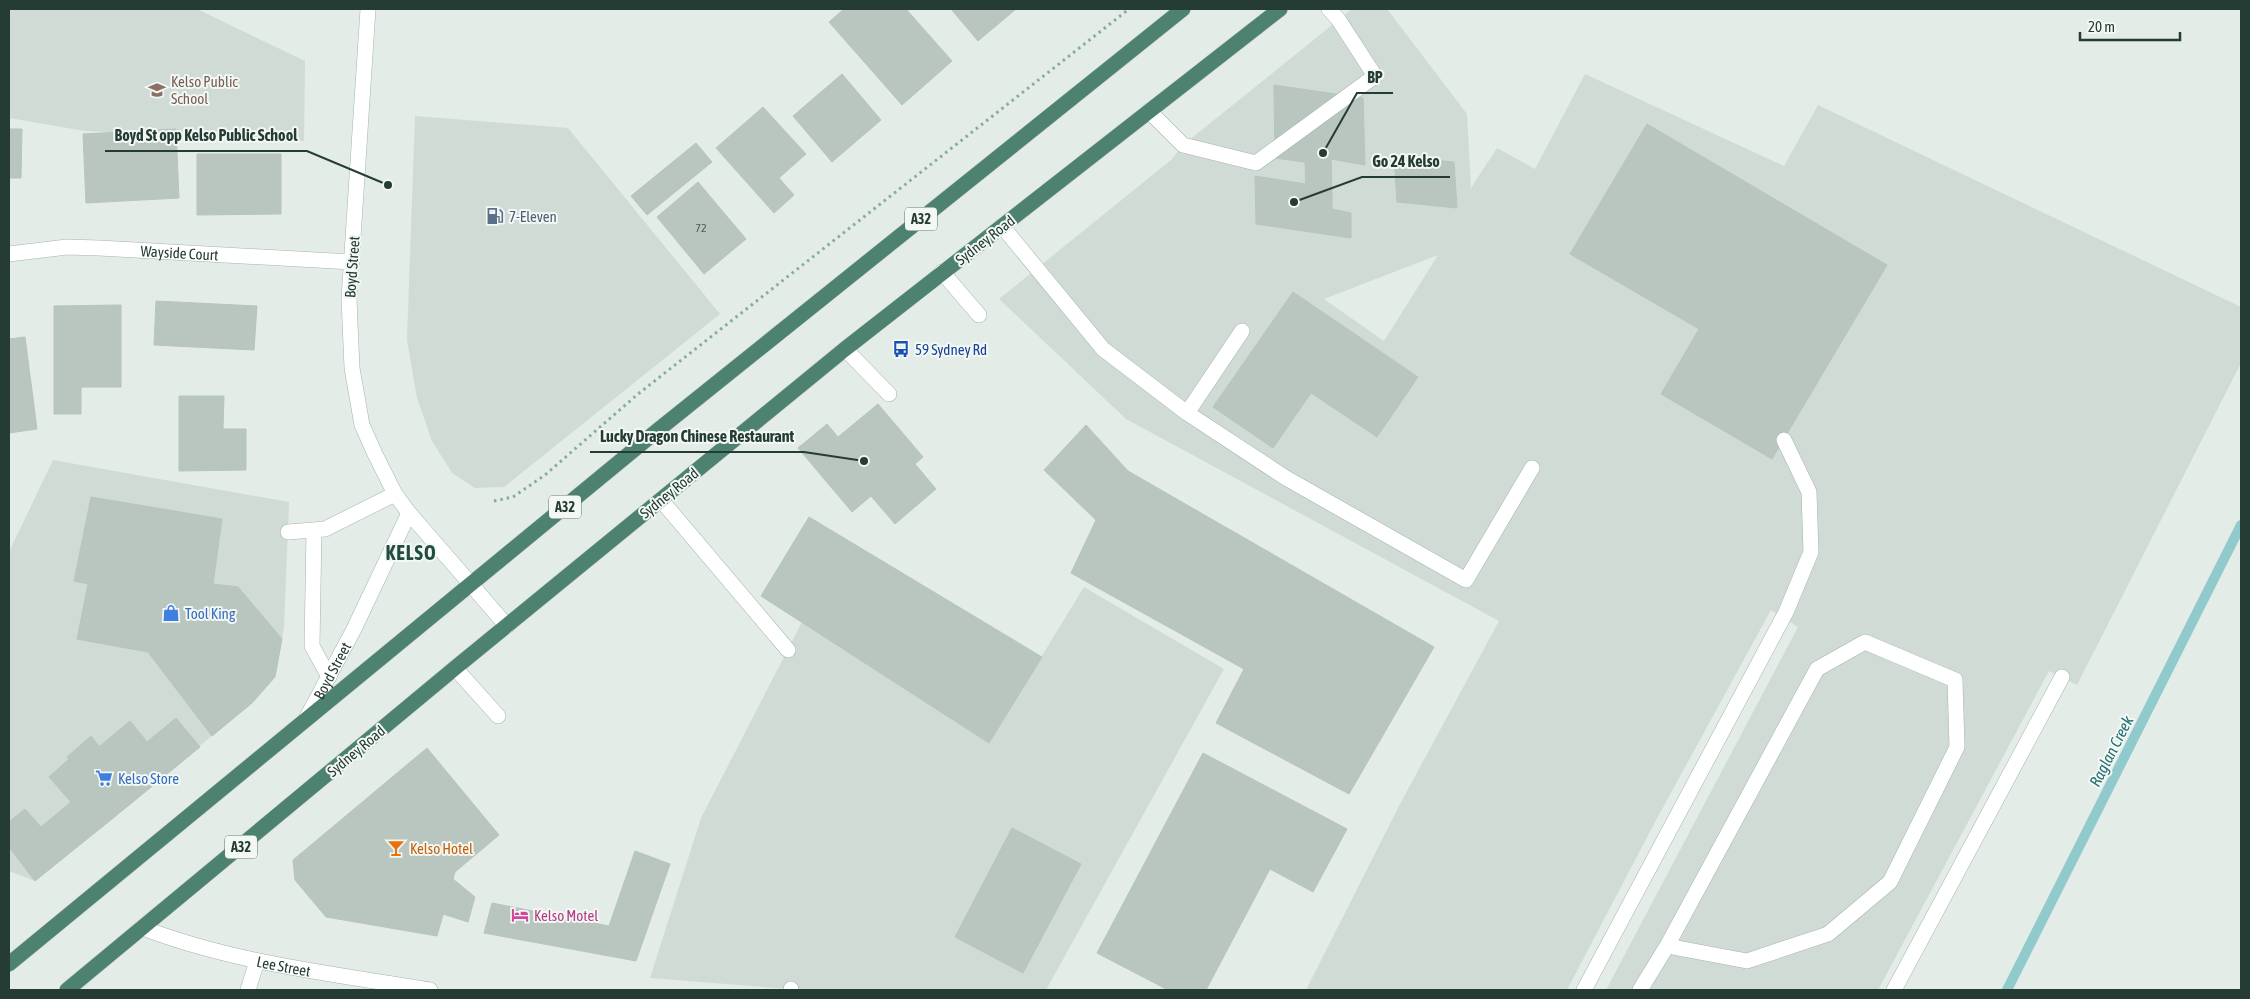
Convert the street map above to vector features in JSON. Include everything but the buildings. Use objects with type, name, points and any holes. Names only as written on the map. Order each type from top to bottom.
[{"type":"highway","name":"A32","points":[[9,964],[658,430],[1183,9]]},
{"type":"highway","name":"Sydney Road","points":[[68,990],[845,349],[1280,9]]},
{"type":"main road","name":"Boyd Street","points":[[368,9],[349,299],[352,368],[362,426],[395,494],[409,513],[507,626]]},
{"type":"main road","points":[[1149,111],[1183,145],[1256,163],[1375,76],[1338,19],[1329,9]]},
{"type":"main road","points":[[1002,226],[1103,349],[1187,413],[1286,478],[1466,580],[1532,468]]},
{"type":"main road","name":"Wayside Court","points":[[9,254],[67,247],[352,262]]},
{"type":"main road","points":[[942,272],[979,314]]},
{"type":"main road","points":[[1187,413],[1242,331]]},
{"type":"main road","points":[[845,349],[889,394]]},
{"type":"main road","points":[[1584,990],[1786,612],[1811,552],[1809,492],[1784,440]]},
{"type":"main road","points":[[288,532],[325,529],[395,494]]},
{"type":"main road","points":[[661,500],[788,650]]},
{"type":"main road","name":"Boyd Street","points":[[306,719],[354,629],[409,513]]},
{"type":"main road","points":[[314,530],[312,646],[329,677]]},
{"type":"main road","points":[[1640,990],[1667,946],[1817,669],[1865,642],[1955,680],[1957,747],[1890,882],[1828,934],[1747,961],[1667,946]]},
{"type":"main road","points":[[456,668],[498,716]]},
{"type":"main road","points":[[1894,990],[2062,677]]},
{"type":"main road","name":"Lee Street","points":[[143,928],[170,939],[257,961],[430,990]]},
{"type":"main road","points":[[248,990],[257,961]]},
{"type":"path","points":[[494,500],[513,497],[545,475],[638,394],[1129,9]]},
{"type":"shaded area","name":"Kelso Public School","points":[[9,9],[197,9],[305,61],[304,141],[85,131],[9,118]]},
{"type":"shaded area","points":[[1352,9],[1387,9],[1467,114],[1471,188],[1497,148],[1535,169],[1585,74],[1784,166],[1818,105],[2241,307],[2241,363],[2077,685],[2049,671],[1878,990],[1606,990],[1798,627],[1771,610],[1655,822],[1567,990],[1306,990],[1400,804],[1499,621],[1126,419],[999,299],[1171,160],[1183,145]],"holes":[[[1438,255],[1384,341],[1324,299]]]},
{"type":"shaded area","points":[[415,116],[568,128],[720,314],[504,487],[475,488],[452,473],[432,441],[417,398],[407,340]]},
{"type":"shaded area","points":[[53,460],[289,502],[284,628],[275,677],[252,703],[35,881],[9,871],[9,552]]},
{"type":"shaded area","points":[[1084,587],[1224,669],[1046,990],[801,990],[650,978],[701,818],[802,622],[989,742]]},
{"type":"waterway","name":"Raglan Creek","points":[[2007,990],[2241,525]]},
{"type":"place","name":"Kelso Public School","points":[[157,90]]},
{"type":"place","name":"BP","points":[[1323,153]]},
{"type":"place","name":"Boyd St opp Kelso Public School","points":[[388,185]]},
{"type":"place","name":"Go 24 Kelso","points":[[1294,202]]},
{"type":"place","name":"7-Eleven","points":[[495,216]]},
{"type":"place","name":"59 Sydney Rd","points":[[901,349]]},
{"type":"place","name":"Lucky Dragon Chinese Restaurant","points":[[864,461]]},
{"type":"place","name":"Tool King","points":[[171,613]]},
{"type":"place","name":"Kelso Store","points":[[104,778]]},
{"type":"place","name":"Kelso Hotel","points":[[396,848]]},
{"type":"place","name":"Kelso Motel","points":[[520,915]]},
{"type":"district","name":"KELSO","points":[[411,552]]}]
